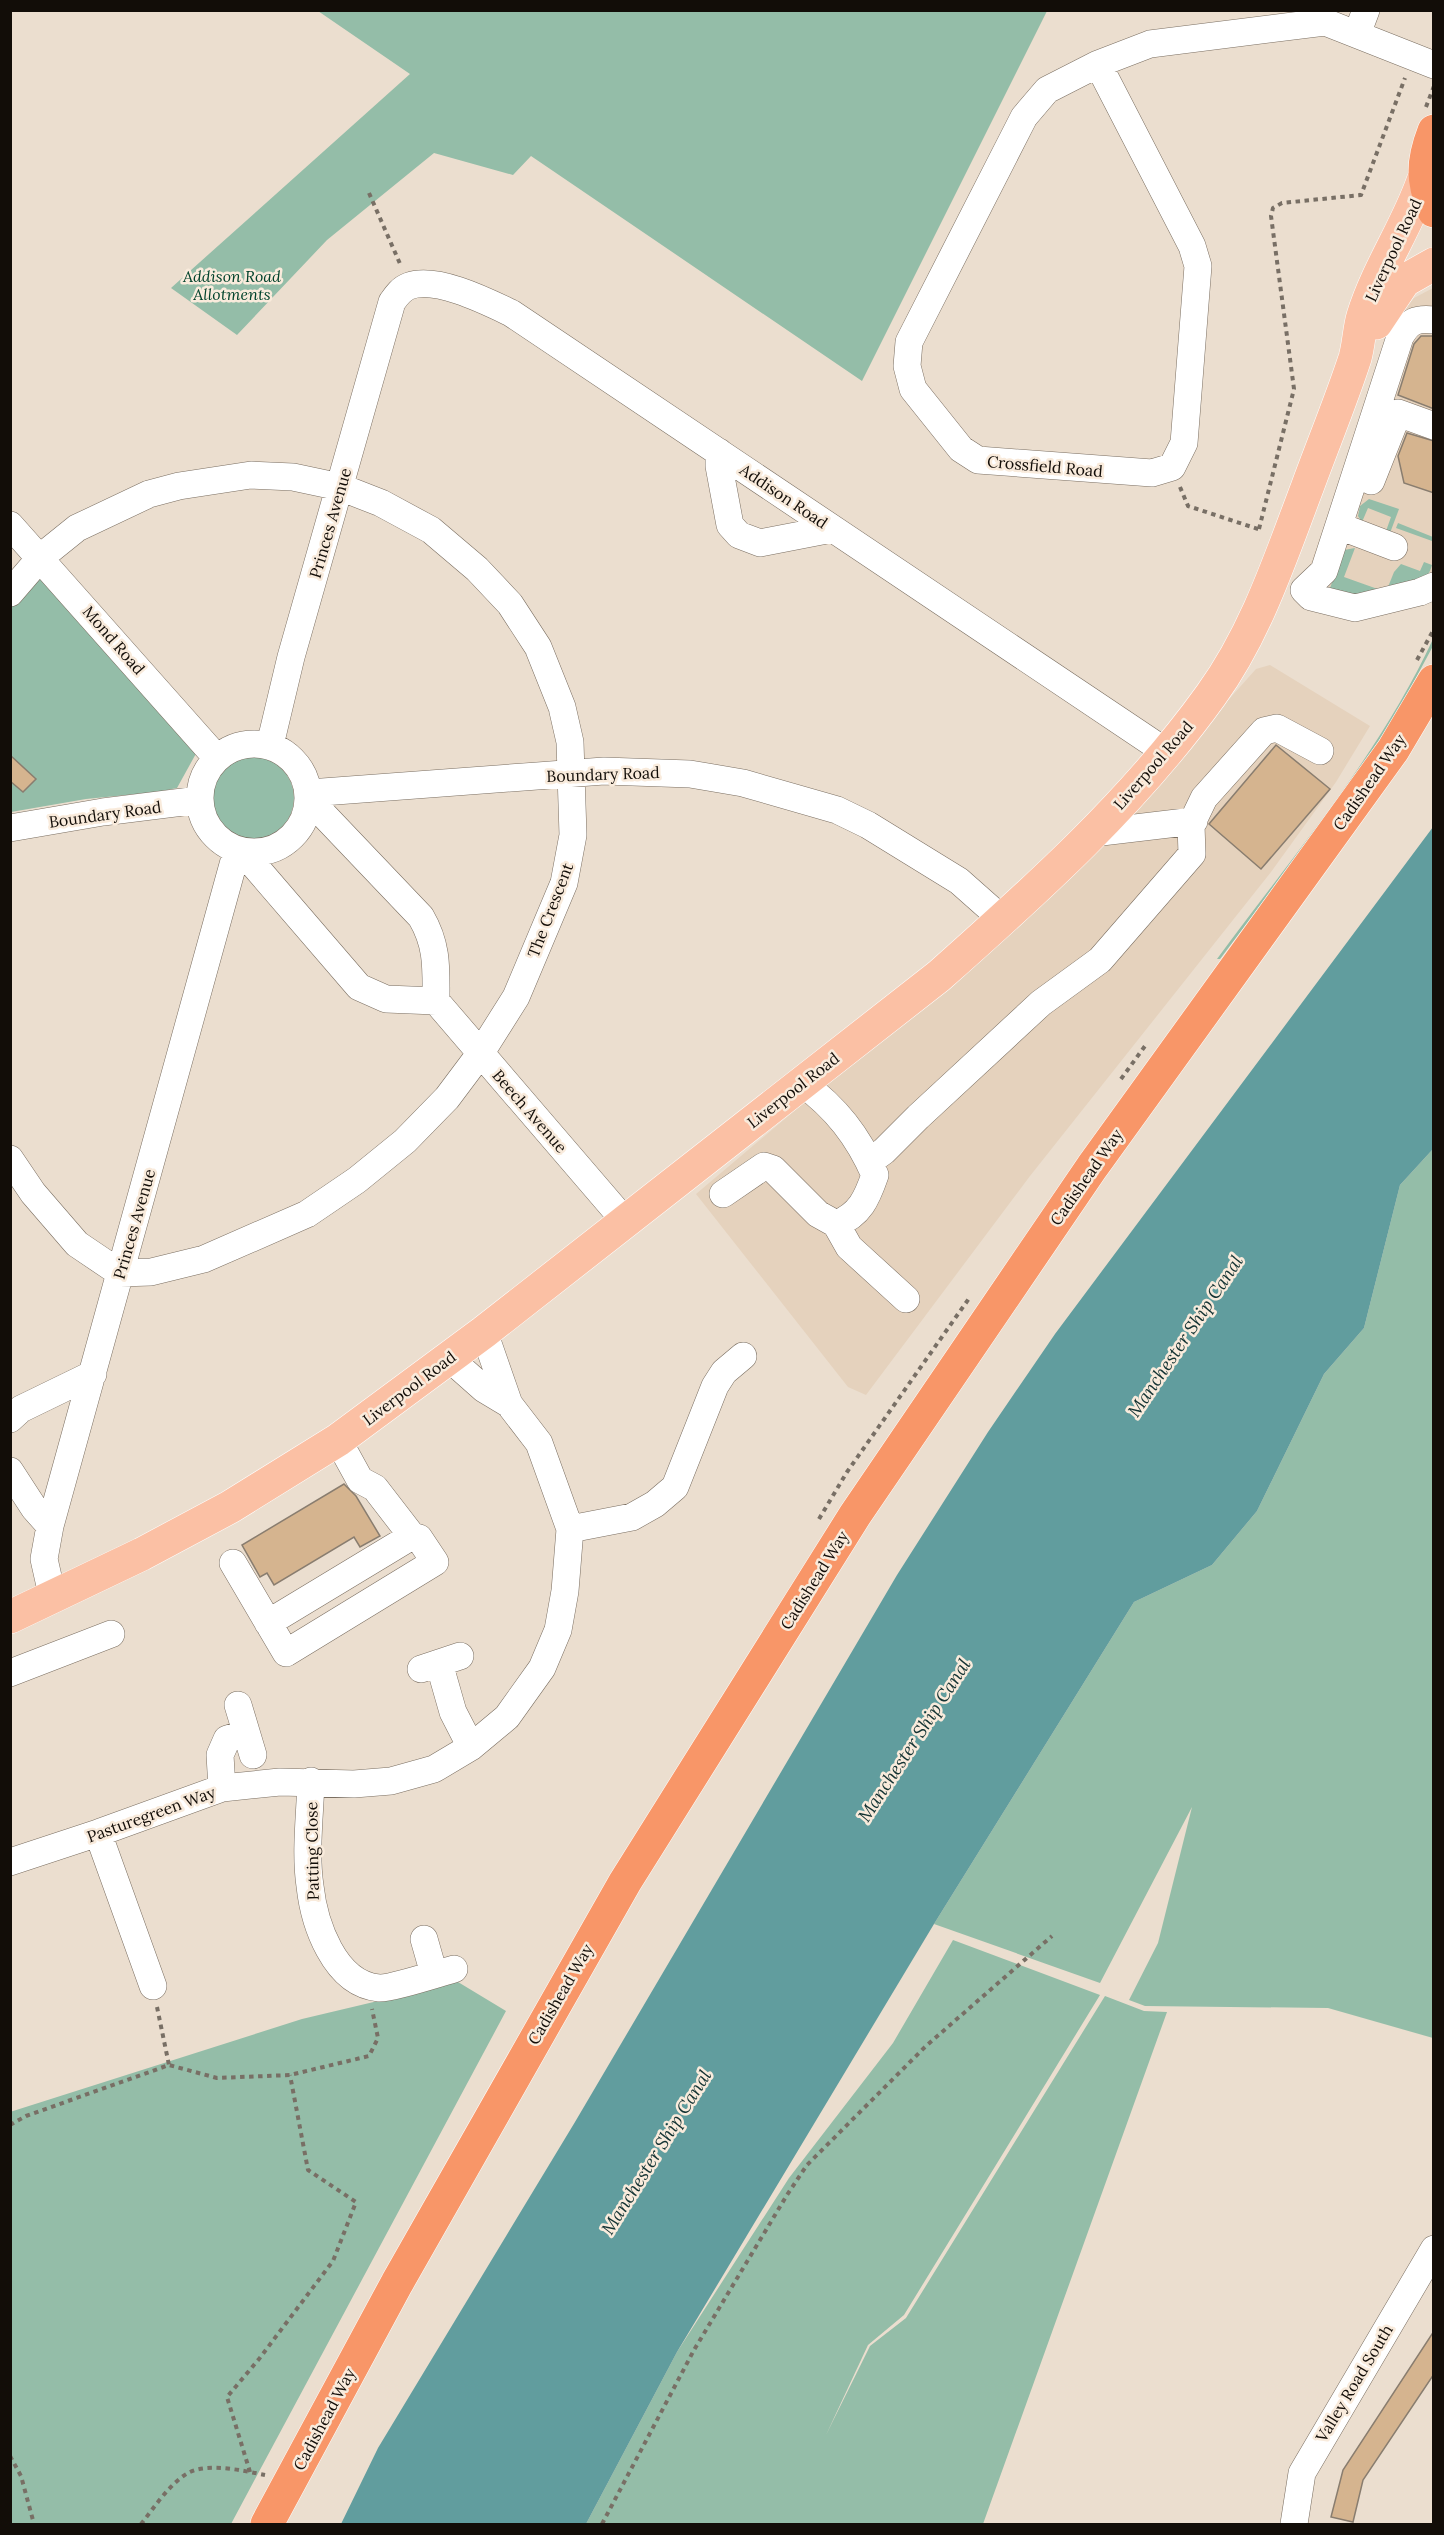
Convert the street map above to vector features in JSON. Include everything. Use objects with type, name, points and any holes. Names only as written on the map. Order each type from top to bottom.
[{"type":"highway","points":[[1429,196],[1429,144],[1434,131]]},
{"type":"highway","name":"Cadishead Way","points":[[267,2524],[420,2242],[625,1882],[855,1515],[1092,1167],[1393,750],[1434,681]]},
{"type":"main road","name":"Liverpool Road","points":[[1356,355],[1362,317],[1383,266],[1416,203],[1429,196]]},
{"type":"main road","name":"Liverpool Road","points":[[10,1617],[53,1599],[230,1507],[338,1440],[484,1332],[624,1220],[939,976],[1003,920],[1093,833],[1166,752],[1212,694],[1250,631],[1272,578],[1273,534],[1356,355],[1404,281],[1434,264]]},
{"type":"street","name":"Crossfield Road","points":[[1172,467],[1152,473],[978,460],[961,449],[913,389],[907,366],[909,342],[1024,117],[1047,90],[1098,64],[1150,44],[1260,20],[1362,22],[1423,61]]},
{"type":"street","points":[[1098,64],[1192,246],[1198,266],[1184,443],[1172,467]]},
{"type":"street","name":"Addison Road","points":[[400,294],[431,285],[483,300],[510,313],[1166,752]]},
{"type":"street","name":"Princes Avenue","points":[[270,745],[291,657],[340,487],[400,294]]},
{"type":"street","points":[[1304,590],[1324,571],[1400,337],[1412,321],[1420,318],[1434,320]]},
{"type":"street","points":[[1350,495],[1372,481],[1398,413],[1434,426]]},
{"type":"street","points":[[719,452],[719,466],[730,525],[739,535],[760,543],[832,529]]},
{"type":"street","name":"The Crescent","points":[[10,593],[41,557],[77,528],[149,494],[179,486],[250,475],[293,477],[340,487],[381,502],[431,530],[477,569],[510,604],[538,647],[562,706],[570,742],[573,774],[573,835],[564,883],[516,998],[447,1098],[405,1141],[357,1180],[307,1214],[204,1259],[151,1272],[120,1273]]},
{"type":"street","name":"Mond Road","points":[[10,525],[41,557],[216,757]]},
{"type":"street","points":[[1339,526],[1394,547]]},
{"type":"street","points":[[1272,578],[1304,590],[1311,597],[1355,608],[1398,599],[1434,586]]},
{"type":"street","points":[[870,1162],[1041,1003],[1100,960],[1192,854],[1191,825],[1204,798],[1264,731],[1277,728],[1320,751]]},
{"type":"street","points":[[243,851],[271,850],[289,840],[302,825],[309,799],[303,772],[289,755],[270,745],[251,743],[232,747],[216,757],[203,777],[199,800],[204,822],[218,839],[243,851],[359,987],[386,999],[436,1001],[435,959],[430,933],[421,916],[309,799]]},
{"type":"street","name":"Boundary Road","points":[[309,799],[604,771],[690,774],[743,783],[837,810],[922,857],[959,881],[1003,920]]},
{"type":"street","name":"Boundary Road","points":[[10,828],[103,812],[199,800]]},
{"type":"street","points":[[1093,833],[1194,821]]},
{"type":"street","name":"Princes Avenue","points":[[53,1599],[44,1559],[50,1526],[120,1273],[243,851]]},
{"type":"street","name":"Beech Avenue","points":[[436,1001],[624,1220]]},
{"type":"street","points":[[802,1083],[827,1102],[838,1114],[870,1162],[875,1175],[860,1210],[836,1224]]},
{"type":"street","points":[[10,1159],[33,1193],[77,1244],[120,1273]]},
{"type":"street","points":[[723,1194],[764,1166],[773,1169],[818,1214],[836,1224],[849,1247],[906,1299]]},
{"type":"street","name":"Pasturegreen Way","points":[[484,1332],[508,1404]]},
{"type":"street","name":"Pasturegreen Way","points":[[11,1860],[98,1833],[222,1788],[280,1782],[311,1781],[354,1784],[390,1781],[434,1769],[471,1747],[507,1717],[542,1668],[558,1630],[565,1591],[570,1528],[539,1443],[508,1404],[484,1389],[448,1358]]},
{"type":"street","points":[[570,1528],[633,1517],[655,1504],[675,1487],[725,1363]]},
{"type":"street","points":[[10,1419],[21,1409],[93,1374]]},
{"type":"street","points":[[233,1563],[286,1653],[435,1562],[419,1538],[412,1536],[375,1488],[360,1480],[338,1440]]},
{"type":"street","points":[[10,1472],[33,1508],[50,1526]]},
{"type":"street","points":[[10,1673],[111,1634]]},
{"type":"street","points":[[440,1663],[453,1712],[471,1747]]},
{"type":"street","points":[[222,1788],[220,1755],[227,1739],[250,1744],[238,1705]]},
{"type":"street","name":"Patting Close","points":[[311,1781],[309,1883],[314,1913],[336,1963],[361,1986]]},
{"type":"street","points":[[98,1833],[148,1942],[153,1986]]},
{"type":"street","points":[[361,1986],[444,1972],[424,1939]]},
{"type":"street","name":"Valley Road South","points":[[1294,2524],[1302,2473],[1434,2249]]},
{"type":"path","points":[[1172,467],[1188,506],[1273,534],[1294,389],[1271,216],[1273,208],[1282,203],[1361,195],[1395,108],[1423,61]]},
{"type":"path","points":[[369,193],[404,274],[400,294]]},
{"type":"path","points":[[602,2524],[694,2350],[807,2165],[926,2046],[1052,1936]]},
{"type":"path","points":[[153,1986],[169,2065]]},
{"type":"path","points":[[10,2125],[26,2116],[169,2065],[217,2078],[290,2074],[369,2056],[378,2038],[371,2003],[373,1993],[361,1986]]},
{"type":"path","points":[[250,2472],[226,2397],[259,2360],[333,2261],[356,2202],[308,2170],[290,2074]]},
{"type":"path","points":[[10,2456],[21,2476],[34,2524]]},
{"type":"path","points":[[141,2524],[165,2494],[188,2473],[219,2467],[266,2475]]},
{"type":"shaded area","points":[[1433,288],[1433,598],[1325,613],[1297,602],[1401,314],[1414,298]]},
{"type":"shaded area","points":[[1270,665],[1370,726],[1336,782],[1271,872],[1030,1176],[866,1395],[848,1387],[696,1194],[1018,922],[1149,789],[1256,669]]},
{"type":"green space","name":"Addison Road Allotments","points":[[318,11],[1047,11],[862,381],[531,156],[513,175],[434,153],[327,240],[237,335],[171,288],[410,74]]},
{"type":"green space","points":[[1369,499],[1399,509],[1390,533],[1386,531],[1391,517],[1368,508],[1362,522],[1358,516],[1360,506]]},
{"type":"green space","points":[[1398,523],[1433,537],[1432,541],[1396,528]]},
{"type":"green space","points":[[1355,548],[1344,577],[1386,592],[1394,572],[1401,564],[1420,571],[1424,562],[1432,565],[1422,581],[1390,594],[1351,598],[1331,593],[1330,588],[1344,550]]},
{"type":"green space","points":[[40,578],[198,750],[177,788],[86,799],[11,812],[11,601]]},
{"type":"green space","points":[[1433,639],[1433,646],[1396,715],[1329,814],[1220,959],[1217,959],[1361,764],[1412,682]]},
{"type":"green space","points":[[253,757],[269,760],[282,769],[291,782],[294,798],[291,814],[282,827],[269,836],[253,839],[237,836],[224,827],[215,814],[212,798],[215,782],[224,769],[237,760]]},
{"type":"green space","points":[[1433,1149],[1433,2038],[1328,2008],[1145,2006],[1129,2000],[1158,1943],[1192,1807],[1100,1983],[934,1924],[1134,1602],[1212,1565],[1257,1511],[1324,1374],[1364,1328],[1400,1185]]},
{"type":"green space","points":[[953,1940],[1100,1995],[904,2315],[868,2345],[826,2435],[870,2346],[906,2318],[1105,1996],[1144,2011],[1167,2012],[983,2524],[586,2524],[677,2352],[789,2178],[893,2043]]},
{"type":"green space","points":[[458,1982],[506,2011],[231,2524],[11,2524],[10,2112],[302,2019]]},
{"type":"water","name":"Manchester Ship Canal","points":[[1433,827],[1433,1149],[1400,1185],[1364,1328],[1324,1374],[1257,1511],[1212,1565],[1134,1602],[934,1924],[677,2352],[586,2524],[341,2524],[378,2448],[575,2122],[897,1575],[988,1432],[1055,1334]]},
{"type":"building","points":[[1421,336],[1434,336],[1434,409],[1398,395],[1414,344]]},
{"type":"building","points":[[1407,433],[1434,441],[1434,493],[1404,483],[1398,456]]},
{"type":"building","points":[[1276,745],[1330,789],[1261,869],[1209,824]]},
{"type":"building","points":[[10,755],[36,779],[23,792],[10,781]]},
{"type":"building","points":[[344,1484],[356,1496],[380,1536],[360,1547],[354,1537],[274,1585],[267,1573],[260,1577],[242,1545]]},
{"type":"building","points":[[1434,2331],[1434,2374],[1363,2480],[1353,2522],[1331,2517],[1343,2470]]}]
